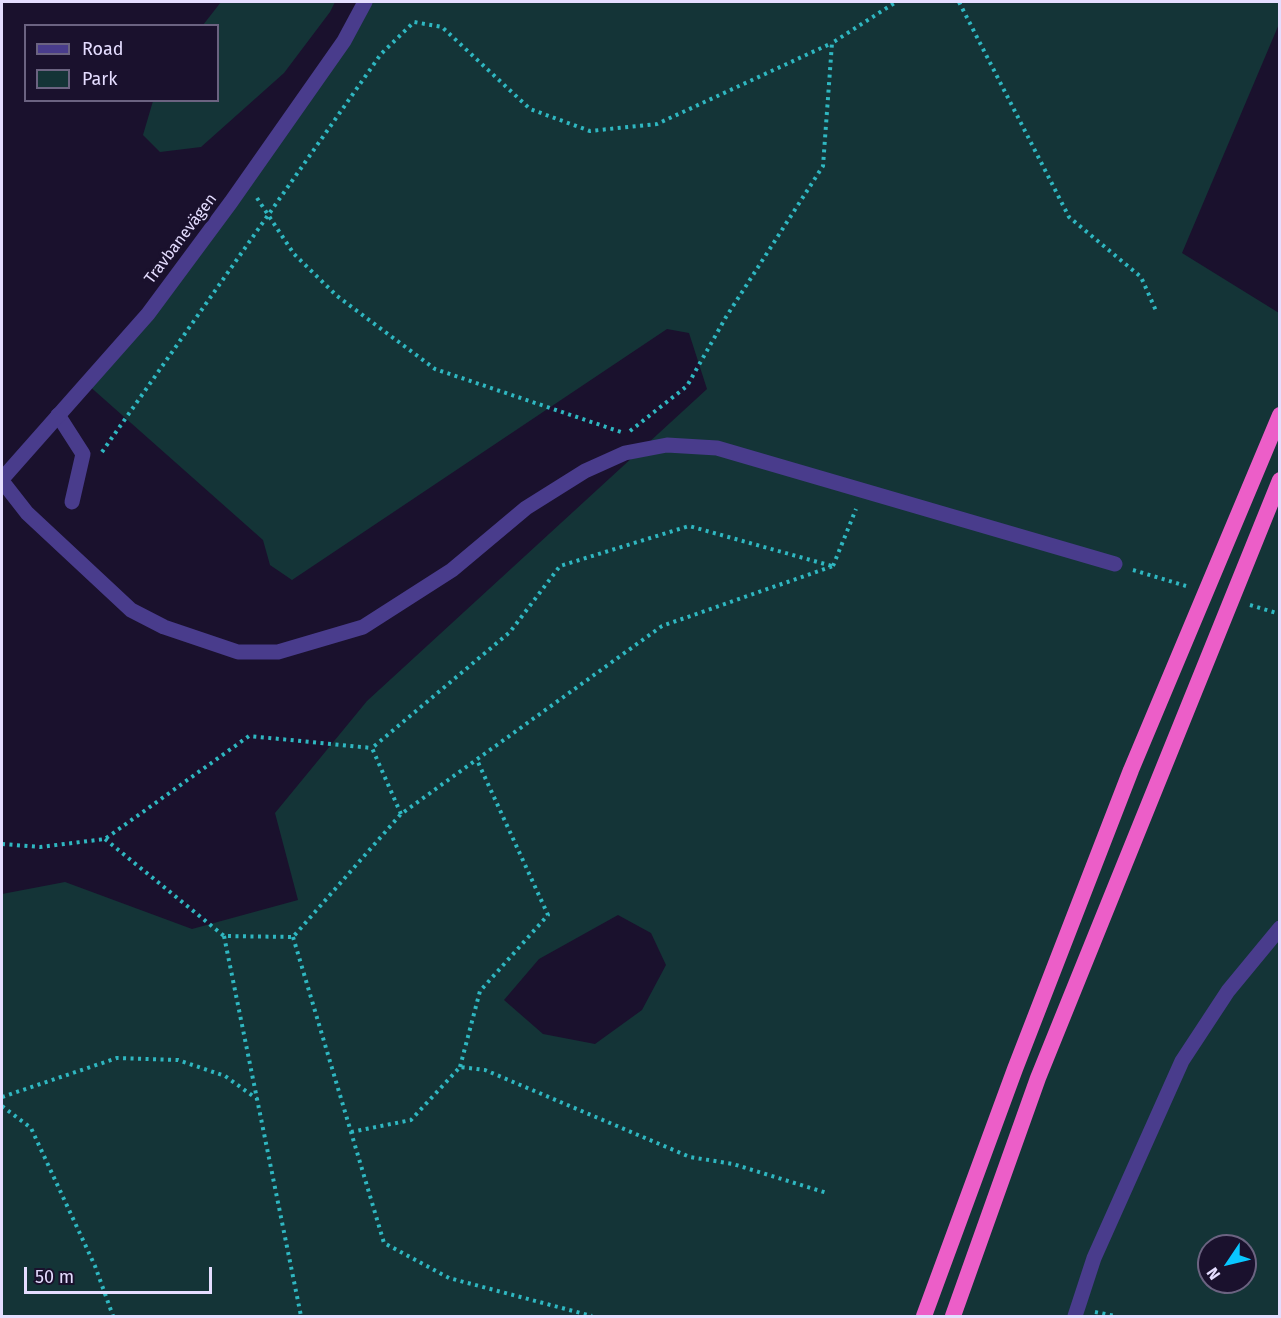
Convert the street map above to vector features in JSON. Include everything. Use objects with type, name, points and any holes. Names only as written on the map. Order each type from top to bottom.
[{"type":"highway","points":[[924,1317],[1015,1069],[1131,770],[1280,415]]},
{"type":"highway","points":[[953,1317],[1038,1078],[1280,480]]},
{"type":"street","name":"Travbanevägen","points":[[2,480],[148,314],[344,41],[365,2]]},
{"type":"street","points":[[58,415],[83,454],[72,502]]},
{"type":"street","points":[[2,480],[27,513],[123,604],[164,627],[238,652],[278,652],[363,627],[452,570],[526,507],[585,471],[625,453],[667,444],[717,448],[1115,564]]},
{"type":"street","points":[[1075,1317],[1094,1258],[1182,1061],[1228,991],[1280,928]]},
{"type":"path","points":[[101,454],[381,54],[414,22],[442,27],[530,109],[591,131],[657,124],[832,43],[896,2]]},
{"type":"path","points":[[959,2],[1069,217],[1141,277],[1157,313]]},
{"type":"path","points":[[247,179],[267,216],[294,254],[337,296],[435,369],[626,434],[687,386],[726,317],[823,166],[832,43]]},
{"type":"path","points":[[105,839],[224,936],[293,937],[401,814],[662,626],[833,566],[865,490]]},
{"type":"path","points":[[2,844],[40,847],[105,839],[249,736],[372,748],[510,632],[560,566],[689,526],[833,566]]},
{"type":"path","points":[[372,748],[401,814]]},
{"type":"path","points":[[351,1132],[411,1119],[460,1067],[480,992],[548,915],[477,760]]},
{"type":"path","points":[[224,936],[301,1317]]},
{"type":"path","points":[[293,937],[384,1243],[448,1278],[592,1317]]},
{"type":"path","points":[[2,1098],[117,1058],[178,1060],[225,1076],[256,1099]]},
{"type":"path","points":[[460,1067],[485,1070],[690,1157],[733,1164],[827,1193]]},
{"type":"path","points":[[2,1106],[32,1128],[95,1266],[113,1317]]},
{"type":"green space","points":[[221,2],[335,2],[284,73],[201,147],[160,152],[143,135],[153,102],[219,102],[219,24],[204,24]]},
{"type":"green space","points":[[365,2],[1279,2],[1279,24],[1182,253],[1279,313],[1279,1316],[2,1316],[2,894],[65,882],[192,929],[298,900],[275,813],[367,701],[707,389],[689,333],[667,329],[292,580],[270,565],[263,540],[87,384],[148,314]],"holes":[[[618,915],[651,933],[666,965],[642,1010],[595,1044],[543,1034],[504,1000],[539,959]]]}]
